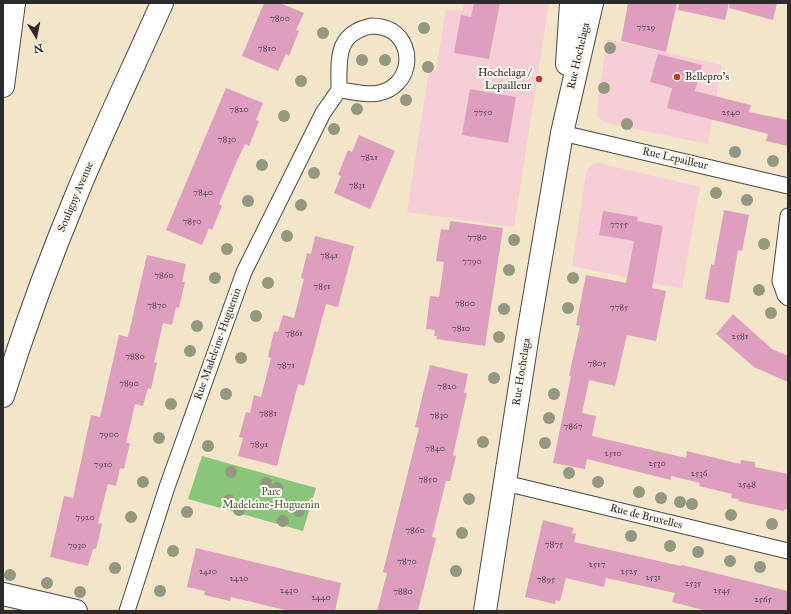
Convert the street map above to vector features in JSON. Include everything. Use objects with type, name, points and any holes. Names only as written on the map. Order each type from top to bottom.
[{"type":"main road","points":[[3,86],[14,3]]},
{"type":"main road","name":"Souligny Avenue","points":[[3,396],[30,314],[78,189],[162,3]]},
{"type":"main road","name":"Rue Hochelaga","points":[[562,133],[571,3]]},
{"type":"main road","name":"Rue Hochelaga","points":[[485,611],[528,334],[562,133],[592,3]]},
{"type":"main road","points":[[3,594],[76,611]]},
{"type":"street","points":[[371,26],[382,27],[391,31],[400,39],[406,49],[407,61],[405,72],[399,82],[390,90],[379,94],[367,94],[339,90],[340,52],[344,42],[351,34],[360,28],[371,26]]},
{"type":"street","name":"Rue Madeleine-Huguenin","points":[[126,611],[167,487],[244,272],[322,113],[339,90]]},
{"type":"street","name":"Rue Lepailleur","points":[[562,133],[788,186]]},
{"type":"street","points":[[788,216],[780,281],[785,295],[788,298]]},
{"type":"street","name":"Rue de Bruxelles","points":[[505,483],[788,551]]},
{"type":"shaded area","points":[[464,3],[549,3],[514,227],[407,212],[429,70],[436,70],[446,9],[462,11]]},
{"type":"shaded area","points":[[607,39],[722,65],[708,144],[606,123],[600,119],[597,115],[597,109]]},
{"type":"shaded area","points":[[599,163],[700,187],[682,289],[572,266],[586,173],[589,167]]},
{"type":"green space","name":"Parc Madeleine-Huguenin","points":[[202,456],[316,488],[303,531],[188,499]]},
{"type":"building","points":[[264,3],[280,3],[304,13],[296,30],[299,31],[289,56],[286,54],[278,71],[242,56]]},
{"type":"building","points":[[474,3],[500,3],[489,59],[454,53],[461,15],[471,17]]},
{"type":"building","points":[[628,3],[677,3],[666,52],[621,41]]},
{"type":"building","points":[[679,3],[729,3],[725,20],[678,10]]},
{"type":"building","points":[[730,3],[777,3],[773,20],[729,8]]},
{"type":"building","points":[[658,54],[702,65],[695,91],[751,105],[749,112],[788,120],[788,146],[766,141],[768,134],[667,108],[672,88],[650,82]]},
{"type":"building","points":[[226,88],[263,103],[256,120],[259,121],[249,146],[245,144],[219,204],[222,206],[212,230],[209,228],[202,245],[166,230]]},
{"type":"building","points":[[470,89],[516,97],[508,143],[462,135]]},
{"type":"building","points":[[359,135],[395,151],[370,209],[334,193],[341,176],[338,175],[348,150],[352,152]]},
{"type":"building","points":[[724,210],[749,215],[742,251],[738,250],[729,303],[705,299],[711,264],[714,265]]},
{"type":"building","points":[[603,211],[638,217],[637,221],[663,226],[652,288],[666,291],[656,341],[627,335],[615,386],[589,380],[582,413],[596,416],[592,436],[686,458],[687,451],[740,464],[741,460],[755,462],[755,467],[788,474],[788,510],[784,509],[784,511],[738,501],[739,499],[731,498],[732,494],[699,486],[700,483],[671,476],[671,480],[587,459],[585,469],[553,463],[580,326],[576,325],[586,275],[626,283],[634,241],[599,235]]},
{"type":"building","points":[[450,221],[503,228],[485,346],[436,339],[437,336],[434,336],[435,330],[426,329],[430,296],[439,297],[444,262],[436,261],[441,229],[449,230]]},
{"type":"building","points":[[315,236],[354,246],[338,307],[326,304],[304,386],[298,384],[277,466],[238,456],[243,438],[239,437],[246,412],[250,413],[254,395],[261,397],[271,358],[268,357],[274,331],[278,332],[283,315],[294,318],[304,279],[301,278],[307,253],[311,254]]},
{"type":"building","points":[[147,255],[186,264],[182,282],[185,282],[179,308],[176,307],[172,325],[163,323],[154,362],[157,363],[151,389],[148,388],[143,406],[135,404],[126,443],[130,443],[124,469],[120,468],[116,486],[108,484],[98,523],[102,524],[99,537],[96,549],[93,549],[88,566],[50,557],[64,496],[73,498],[91,415],[100,417],[119,335],[128,337]]},
{"type":"building","points":[[733,314],[772,349],[788,356],[788,382],[754,367],[716,334]]},
{"type":"building","points":[[430,365],[468,374],[464,393],[467,393],[453,455],[456,456],[450,481],[446,481],[432,537],[436,538],[418,611],[377,611],[387,573],[383,572],[419,428],[415,427]]},
{"type":"building","points":[[543,520],[574,528],[572,533],[576,534],[574,542],[682,565],[788,591],[788,611],[707,611],[672,602],[675,593],[606,578],[604,587],[566,578],[560,601],[556,600],[555,604],[525,597]]},
{"type":"building","points":[[196,548],[341,583],[335,611],[289,611],[231,597],[230,601],[204,595],[205,591],[187,587]]},
{"type":"place","name":"Bellepro's","points":[[677,77]]},
{"type":"place","name":"Hochelaga / Lepailleur","points":[[539,79]]}]
